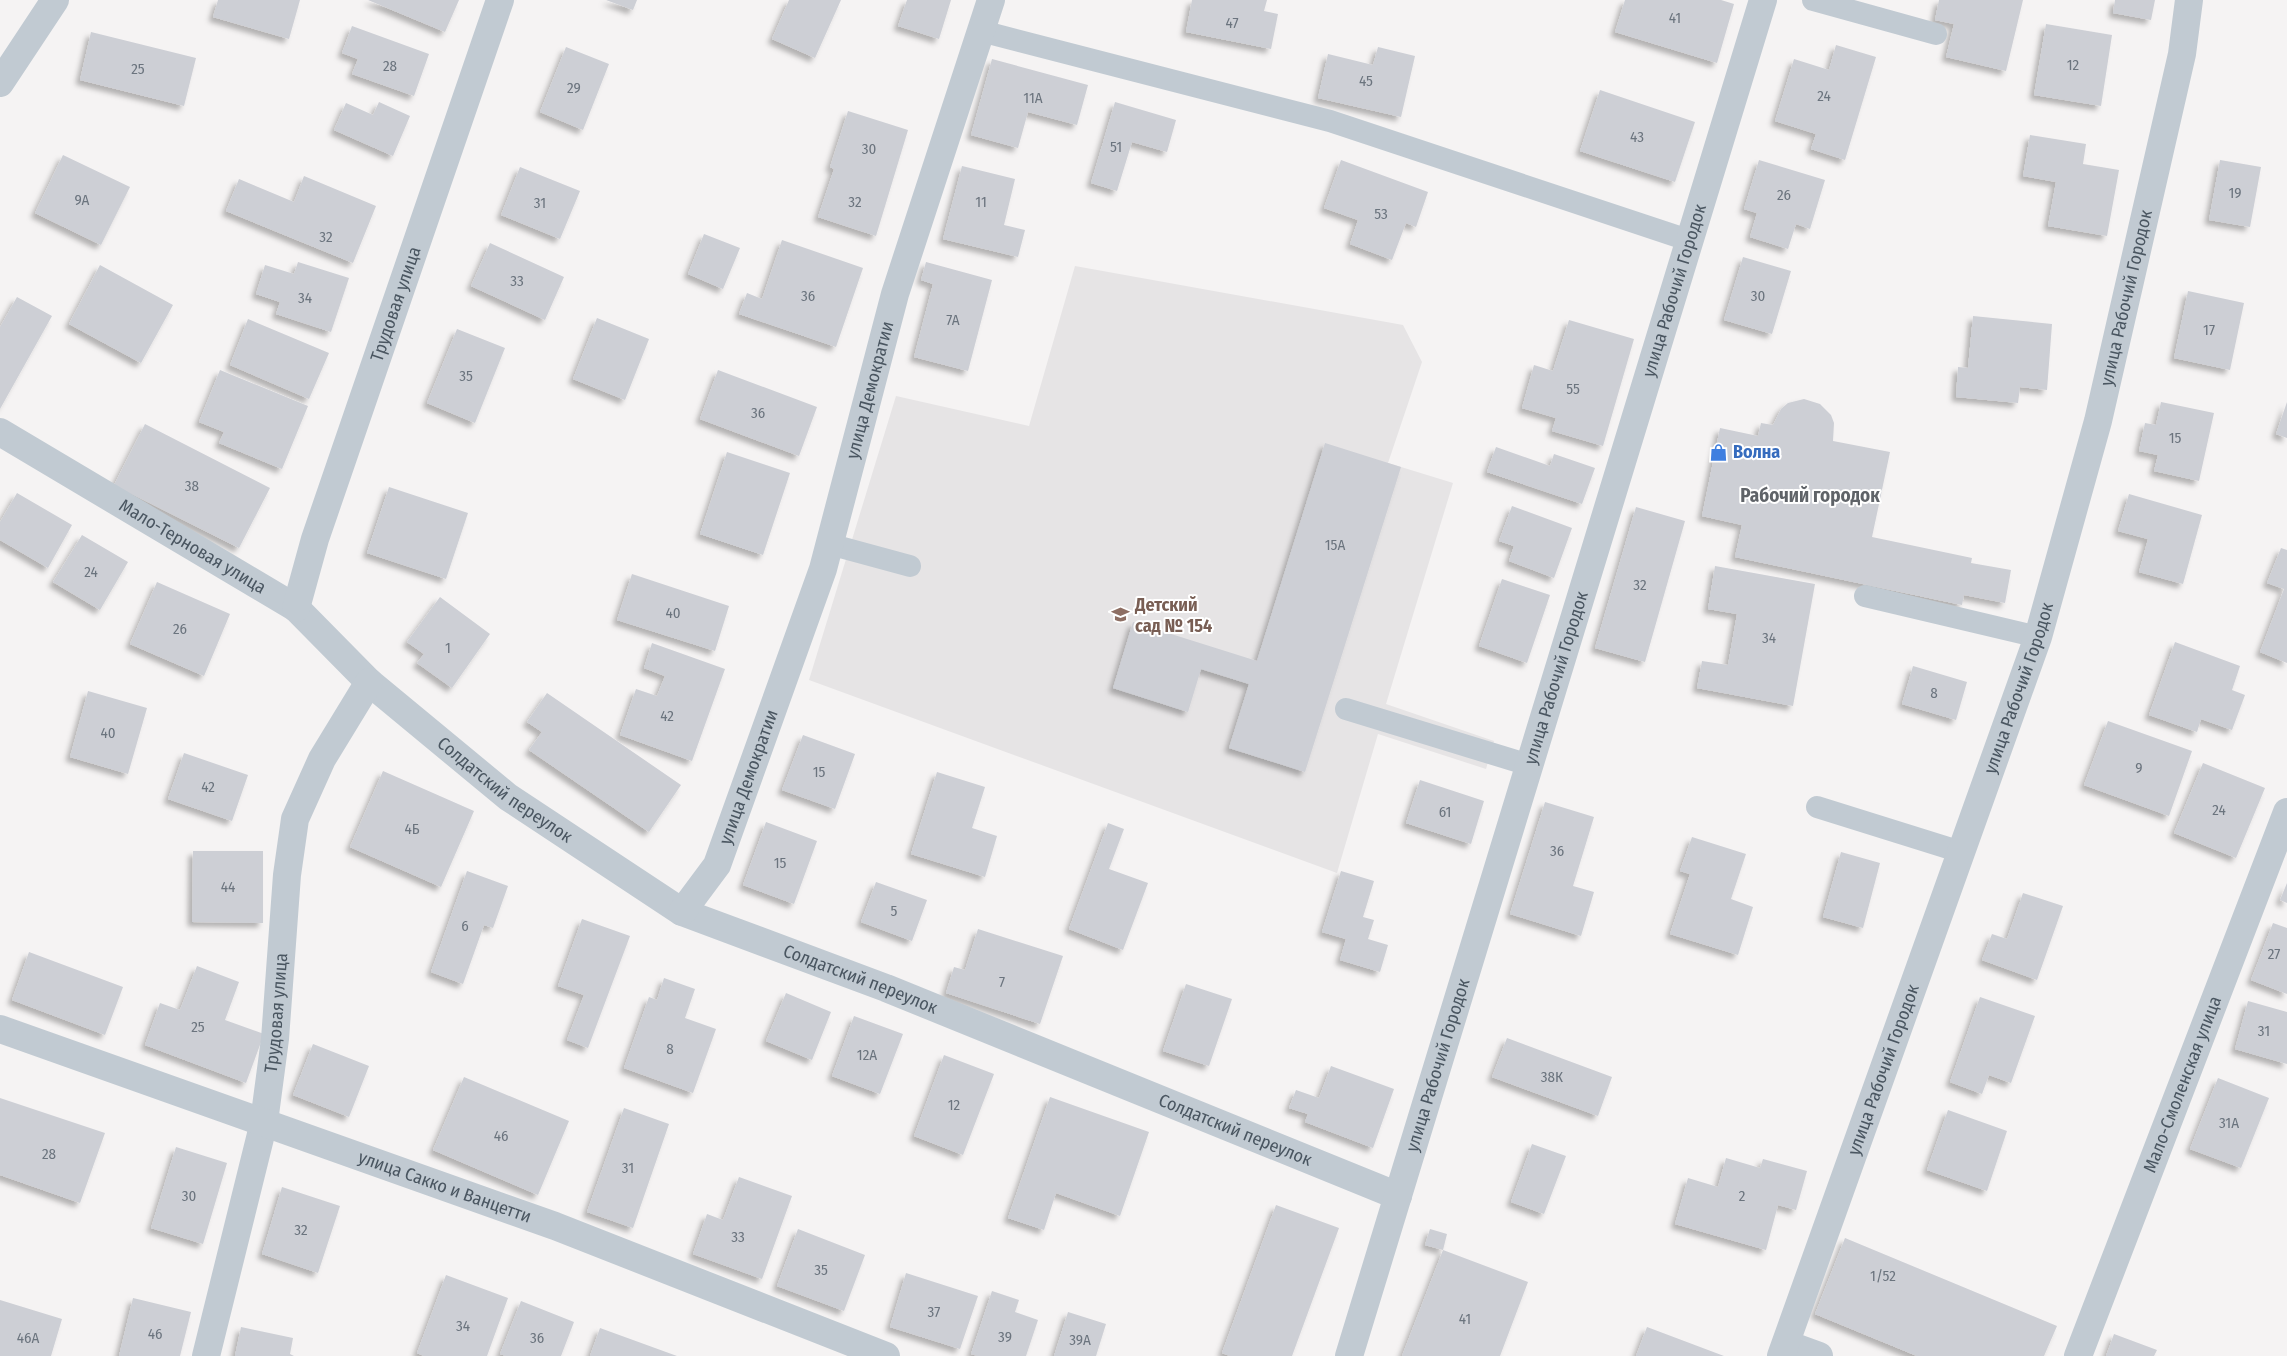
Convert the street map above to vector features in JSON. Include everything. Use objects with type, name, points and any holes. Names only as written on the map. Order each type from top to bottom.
[{"type":"street","points":[[0,83],[55,0]]},
{"type":"street","name":"Трудовая улица","points":[[296,608],[318,530],[500,0]]},
{"type":"street","name":"улица Демократии","points":[[682,912],[717,865],[822,569],[895,294],[991,0]]},
{"type":"street","name":"улица Рабочий Городок","points":[[1349,1356],[1688,240],[1763,0]]},
{"type":"street","name":"улица Рабочий Городок","points":[[1783,1350],[2038,637],[2098,421],[2182,54],[2190,0]]},
{"type":"street","name":"Мало-Терновая улица","points":[[0,432],[296,608],[369,682]]},
{"type":"street","name":"Трудовая улица","points":[[206,1356],[264,1122],[275,1039],[287,875],[295,818],[322,760],[369,682]]},
{"type":"street","name":"Солдатский переулок","points":[[369,682],[508,798],[682,912],[886,988],[1398,1196]]},
{"type":"street","name":"Мало-Смоленская улица","points":[[2078,1356],[2287,812]]},
{"type":"street","name":"улица Сакко и Ванцетти","points":[[0,1029],[554,1226],[886,1356]]},
{"type":"street","points":[[1783,1350],[1819,1356]]},
{"type":"lane","points":[[1813,0],[1936,34]]},
{"type":"lane","points":[[982,31],[1330,121],[1688,240]]},
{"type":"lane","points":[[829,544],[910,566]]},
{"type":"lane","points":[[1865,596],[2038,637]]},
{"type":"lane","points":[[1346,709],[1529,766]]},
{"type":"lane","points":[[1817,807],[1961,852]]},
{"type":"shaded area","name":"Детский сад № 154","points":[[1075,266],[1403,325],[1422,362],[1388,463],[1453,483],[1386,704],[1494,741],[1486,769],[1378,734],[1337,873],[809,680],[896,396],[1029,426]]},
{"type":"building","points":[[218,0],[300,0],[289,39],[213,17]]},
{"type":"building","points":[[368,0],[459,0],[445,32]]},
{"type":"building","points":[[606,0],[637,0],[633,10]]},
{"type":"building","points":[[789,0],[841,0],[815,58],[772,39]]},
{"type":"building","points":[[907,0],[951,0],[939,39],[898,26]]},
{"type":"building","points":[[1192,0],[1267,0],[1264,11],[1278,14],[1271,49],[1186,32]]},
{"type":"building","points":[[1625,0],[1721,0],[1734,4],[1717,63],[1615,32]]},
{"type":"building","points":[[1939,0],[2023,0],[2006,71],[1946,57],[1954,24],[1935,20]]},
{"type":"building","points":[[2115,0],[2155,0],[2151,20],[2113,13]]},
{"type":"building","points":[[2046,24],[2112,35],[2101,106],[2034,95]]},
{"type":"building","points":[[352,26],[429,54],[414,96],[352,74],[358,59],[342,53]]},
{"type":"building","points":[[91,32],[196,58],[184,106],[80,80]]},
{"type":"building","points":[[1836,45],[1876,57],[1845,160],[1811,149],[1816,134],[1775,121],[1794,59],[1829,70]]},
{"type":"building","points":[[566,47],[609,64],[583,130],[540,112]]},
{"type":"building","points":[[1378,47],[1415,56],[1401,117],[1318,98],[1328,54],[1373,65]]},
{"type":"building","points":[[992,59],[1088,85],[1077,125],[1028,112],[1018,148],[971,135]]},
{"type":"building","points":[[1600,90],[1695,122],[1675,182],[1580,151]]},
{"type":"building","points":[[379,102],[410,116],[393,156],[334,130],[346,103],[373,115]]},
{"type":"building","points":[[1115,102],[1176,120],[1167,152],[1132,142],[1117,191],[1091,183]]},
{"type":"building","points":[[848,111],[908,130],[876,236],[818,217],[834,169],[830,167]]},
{"type":"building","points":[[2030,135],[2086,144],[2083,164],[2119,170],[2107,236],[2048,226],[2056,182],[2023,176]]},
{"type":"building","points":[[63,155],[130,187],[101,245],[35,213]]},
{"type":"building","points":[[1341,160],[1428,192],[1416,227],[1406,223],[1392,260],[1350,244],[1358,220],[1324,208]]},
{"type":"building","points":[[1759,160],[1825,180],[1810,229],[1796,224],[1788,249],[1750,237],[1757,213],[1744,209]]},
{"type":"building","points":[[2220,160],[2261,167],[2250,227],[2209,220]]},
{"type":"building","points":[[962,166],[1015,179],[1004,225],[1025,230],[1018,257],[943,239]]},
{"type":"building","points":[[520,167],[580,191],[560,239],[501,215]]},
{"type":"building","points":[[304,176],[376,206],[353,263],[226,211],[239,179],[294,202]]},
{"type":"building","points":[[704,234],[740,248],[723,289],[688,274]]},
{"type":"building","points":[[782,240],[863,268],[836,347],[739,314],[747,293],[762,299]]},
{"type":"building","points":[[490,243],[564,277],[545,320],[471,286]]},
{"type":"building","points":[[1743,257],[1791,271],[1772,334],[1724,320]]},
{"type":"building","points":[[298,262],[349,278],[331,332],[276,314],[280,302],[256,294],[265,265],[294,274]]},
{"type":"building","points":[[926,262],[992,280],[968,371],[914,357],[933,284],[921,280]]},
{"type":"building","points":[[100,265],[173,305],[141,363],[69,324]]},
{"type":"building","points":[[2188,291],[2244,303],[2230,370],[2174,358]]},
{"type":"building","points":[[17,297],[52,316],[0,409],[0,327]]},
{"type":"building","points":[[1973,316],[2052,324],[2047,390],[2020,387],[2018,403],[1956,397],[1958,367],[1968,368]]},
{"type":"building","points":[[597,318],[649,339],[625,400],[573,379]]},
{"type":"building","points":[[248,319],[329,353],[309,399],[230,365]]},
{"type":"building","points":[[1569,320],[1634,339],[1603,446],[1552,431],[1556,418],[1522,408],[1534,365],[1553,371]]},
{"type":"building","points":[[457,329],[505,348],[475,423],[427,403]]},
{"type":"building","points":[[220,370],[308,406],[282,469],[219,443],[224,432],[199,422]]},
{"type":"building","points":[[718,370],[817,407],[799,456],[700,419]]},
{"type":"building","points":[[1804,399],[1820,404],[1831,415],[1834,423],[1833,441],[1890,452],[1872,537],[1972,558],[1971,563],[2011,570],[2005,603],[1964,595],[1962,605],[1735,557],[1742,525],[1702,516],[1720,428],[1758,436],[1761,423],[1773,425],[1781,409],[1788,403]]},
{"type":"building","points":[[2161,402],[2214,413],[2199,481],[2154,471],[2158,455],[2139,451],[2145,423],[2156,425]]},
{"type":"building","points":[[2287,402],[2287,438],[2276,434]]},
{"type":"building","points":[[145,424],[270,488],[239,548],[114,485]]},
{"type":"building","points":[[1325,443],[1401,467],[1305,772],[1229,748],[1249,684],[1201,669],[1188,712],[1113,688],[1133,622],[1257,661]]},
{"type":"building","points":[[1496,447],[1550,466],[1554,454],[1595,468],[1582,504],[1487,472]]},
{"type":"building","points":[[727,452],[790,473],[763,555],[700,534]]},
{"type":"building","points":[[389,487],[468,513],[446,579],[367,553]]},
{"type":"building","points":[[17,493],[72,525],[48,568],[0,540],[0,522]]},
{"type":"building","points":[[2129,494],[2202,515],[2183,584],[2139,572],[2148,539],[2118,531]]},
{"type":"building","points":[[1512,506],[1572,528],[1554,578],[1509,561],[1514,546],[1499,541]]},
{"type":"building","points":[[1636,507],[1685,521],[1645,662],[1595,648]]},
{"type":"building","points":[[82,535],[128,562],[100,610],[53,582]]},
{"type":"building","points":[[2281,548],[2287,550],[2287,663],[2260,652],[2284,589],[2267,583]]},
{"type":"building","points":[[1715,566],[1815,584],[1793,706],[1697,688],[1702,661],[1728,665],[1737,614],[1708,609]]},
{"type":"building","points":[[632,574],[729,606],[715,651],[617,620]]},
{"type":"building","points":[[1502,579],[1550,595],[1527,663],[1479,646]]},
{"type":"building","points":[[157,582],[230,614],[204,676],[130,644]]},
{"type":"building","points":[[440,597],[490,634],[452,688],[417,663],[424,654],[407,642]]},
{"type":"building","points":[[2175,642],[2240,666],[2232,690],[2245,695],[2232,730],[2201,719],[2197,732],[2149,715]]},
{"type":"building","points":[[652,643],[725,669],[692,761],[620,735],[636,689],[657,696],[665,676],[644,668]]},
{"type":"building","points":[[1913,666],[1967,682],[1956,720],[1902,704]]},
{"type":"building","points":[[88,691],[147,708],[128,774],[70,757]]},
{"type":"building","points":[[547,693],[681,785],[649,832],[529,750],[542,732],[527,722]]},
{"type":"building","points":[[2108,721],[2192,751],[2169,816],[2084,785]]},
{"type":"building","points":[[803,735],[855,754],[835,809],[782,790]]},
{"type":"building","points":[[184,753],[248,775],[232,821],[168,799]]},
{"type":"building","points":[[2203,763],[2265,788],[2236,858],[2174,833]]},
{"type":"building","points":[[383,771],[474,811],[441,887],[350,847]]},
{"type":"building","points":[[937,772],[985,787],[972,828],[997,836],[985,877],[911,854]]},
{"type":"building","points":[[1420,780],[1484,801],[1471,844],[1406,823]]},
{"type":"building","points":[[1545,802],[1594,817],[1573,886],[1594,892],[1581,936],[1510,914]]},
{"type":"building","points":[[766,822],[817,841],[794,904],[743,885]]},
{"type":"building","points":[[1108,823],[1124,829],[1109,869],[1148,883],[1123,950],[1069,929]]},
{"type":"building","points":[[1692,837],[1746,854],[1731,899],[1753,907],[1738,955],[1670,934],[1690,874],[1680,871]]},
{"type":"building","points":[[193,851],[263,851],[263,923],[192,922]]},
{"type":"building","points":[[1841,852],[1880,863],[1863,928],[1823,917]]},
{"type":"building","points":[[467,871],[508,886],[493,928],[484,925],[463,984],[431,972]]},
{"type":"building","points":[[1341,871],[1374,881],[1363,917],[1374,920],[1368,939],[1388,945],[1380,972],[1340,960],[1346,939],[1322,932]]},
{"type":"building","points":[[876,882],[927,900],[912,941],[861,922]]},
{"type":"building","points":[[2287,883],[2287,903],[2280,900]]},
{"type":"building","points":[[2023,893],[2063,906],[2037,980],[1982,960],[1992,934],[2007,939]]},
{"type":"building","points":[[582,919],[630,936],[588,1048],[567,1040],[584,995],[558,986]]},
{"type":"building","points":[[2273,923],[2287,928],[2287,994],[2251,980]]},
{"type":"building","points":[[978,929],[1063,956],[1040,1024],[946,993],[954,967],[965,970]]},
{"type":"building","points":[[29,952],[123,987],[105,1035],[12,1000]]},
{"type":"building","points":[[197,966],[239,982],[225,1020],[264,1034],[246,1083],[145,1045],[160,1003],[180,1010]]},
{"type":"building","points":[[664,978],[695,989],[685,1018],[716,1029],[693,1093],[624,1068],[649,997],[657,1000]]},
{"type":"building","points":[[1186,984],[1232,999],[1209,1066],[1163,1051]]},
{"type":"building","points":[[786,993],[831,1012],[812,1060],[766,1041]]},
{"type":"building","points":[[1980,997],[2035,1016],[2011,1083],[1989,1075],[1982,1094],[1950,1082]]},
{"type":"building","points":[[2248,1001],[2287,1012],[2287,1064],[2235,1049]]},
{"type":"building","points":[[854,1016],[903,1034],[880,1094],[832,1076]]},
{"type":"building","points":[[1507,1038],[1612,1077],[1598,1116],[1492,1077]]},
{"type":"building","points":[[313,1044],[369,1066],[349,1117],[293,1095]]},
{"type":"building","points":[[944,1055],[994,1074],[963,1155],[914,1136]]},
{"type":"building","points":[[1331,1066],[1394,1089],[1373,1148],[1305,1122],[1308,1114],[1289,1108],[1296,1090],[1319,1098]]},
{"type":"building","points":[[464,1077],[569,1121],[538,1195],[433,1150]]},
{"type":"building","points":[[2218,1078],[2269,1098],[2241,1168],[2190,1149]]},
{"type":"building","points":[[1050,1097],[1149,1132],[1120,1216],[1056,1193],[1044,1230],[1008,1218]]},
{"type":"building","points":[[0,1098],[105,1133],[80,1203],[0,1175]]},
{"type":"building","points":[[624,1108],[669,1124],[633,1228],[587,1212]]},
{"type":"building","points":[[1948,1110],[2007,1131],[1987,1191],[1927,1170]]},
{"type":"building","points":[[1532,1144],[1566,1156],[1544,1214],[1511,1202]]},
{"type":"building","points":[[176,1147],[227,1163],[203,1244],[151,1228]]},
{"type":"building","points":[[1726,1158],[1760,1168],[1763,1159],[1807,1171],[1796,1210],[1778,1205],[1766,1250],[1675,1224],[1688,1178],[1718,1187]]},
{"type":"building","points":[[739,1177],[792,1196],[762,1279],[693,1254],[707,1214],[723,1220]]},
{"type":"building","points":[[282,1187],[340,1206],[318,1273],[262,1254]]},
{"type":"building","points":[[1276,1205],[1339,1228],[1292,1356],[1230,1356],[1222,1353]]},
{"type":"building","points":[[798,1229],[865,1255],[844,1311],[777,1286]]},
{"type":"building","points":[[1430,1229],[1447,1234],[1443,1250],[1425,1245]]},
{"type":"building","points":[[1845,1238],[2057,1326],[2044,1356],[1917,1356],[1815,1314]]},
{"type":"building","points":[[1443,1250],[1528,1282],[1500,1356],[1402,1356]]},
{"type":"building","points":[[906,1273],[978,1296],[960,1349],[890,1327]]},
{"type":"building","points":[[446,1275],[508,1298],[487,1356],[424,1356],[417,1353]]},
{"type":"building","points":[[992,1291],[1019,1300],[1015,1312],[1038,1320],[1026,1356],[978,1356],[971,1354]]},
{"type":"building","points":[[133,1298],[191,1312],[180,1356],[119,1356]]},
{"type":"building","points":[[0,1300],[62,1319],[51,1356],[0,1356]]},
{"type":"building","points":[[521,1301],[574,1322],[561,1356],[506,1356],[500,1354]]},
{"type":"building","points":[[1068,1312],[1106,1324],[1096,1356],[1054,1356]]},
{"type":"building","points":[[241,1327],[293,1338],[290,1354],[294,1356],[235,1356]]},
{"type":"building","points":[[1647,1327],[1724,1356],[1636,1356]]},
{"type":"building","points":[[600,1328],[677,1356],[590,1356]]},
{"type":"building","points":[[2114,1334],[2157,1350],[2154,1356],[2106,1356]]},
{"type":"place","name":"Волна","points":[[1719,452]]},
{"type":"place","name":"Детский сад № 154","points":[[1121,615]]},
{"type":"district","name":"Рабочий городок","points":[[1810,495]]}]
